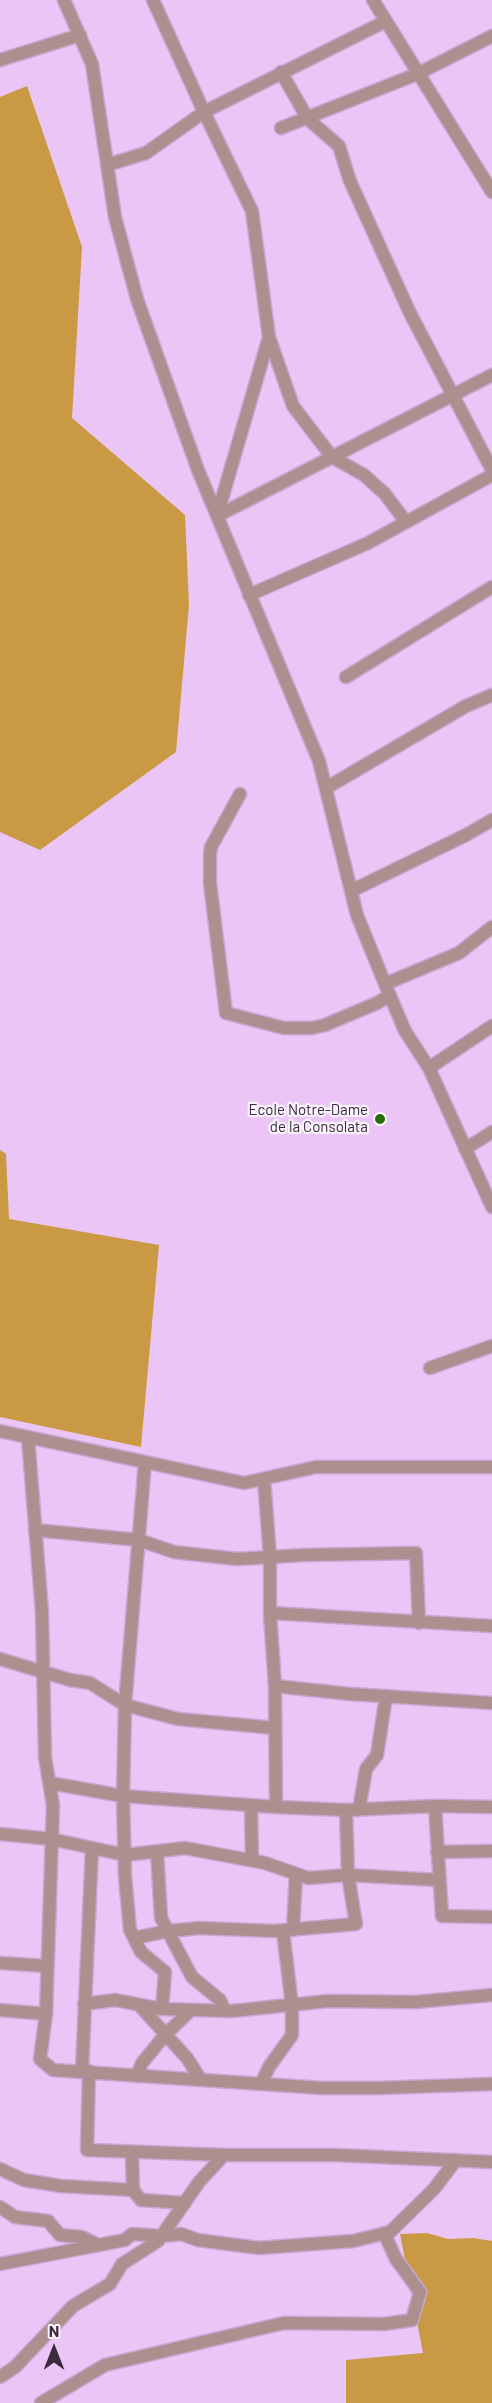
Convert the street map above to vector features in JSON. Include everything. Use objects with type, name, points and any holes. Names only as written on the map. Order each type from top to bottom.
[{"type":"street","points":[[64,0],[92,64],[115,217],[137,299],[198,470],[319,761],[357,915],[405,1031],[429,1068],[492,1207]]},
{"type":"street","points":[[153,0],[252,211],[269,337],[293,406],[332,457],[364,475],[386,494],[406,522]]},
{"type":"street","points":[[373,0],[492,192]]},
{"type":"street","points":[[107,165],[146,153],[204,112],[386,21]]},
{"type":"street","points":[[0,60],[80,35]]},
{"type":"street","points":[[281,128],[417,74],[492,36]]},
{"type":"street","points":[[281,72],[308,119],[339,146],[350,181],[406,302],[492,470]]},
{"type":"street","points":[[217,516],[269,337]]},
{"type":"street","points":[[217,516],[492,375]]},
{"type":"street","points":[[249,595],[368,543],[492,475]]},
{"type":"street","points":[[346,677],[492,587]]},
{"type":"street","points":[[326,788],[466,706],[492,695]]},
{"type":"street","points":[[240,794],[211,847],[210,854],[210,883],[226,1013],[284,1028],[312,1028],[325,1025],[356,1012],[387,990],[459,952],[492,927]]},
{"type":"street","points":[[351,891],[466,836],[492,820]]},
{"type":"street","points":[[429,1068],[492,1026]]},
{"type":"street","points":[[465,1149],[492,1132]]},
{"type":"street","points":[[430,1368],[492,1346]]},
{"type":"street","points":[[0,1431],[244,1483],[316,1467],[492,1467]]},
{"type":"street","points":[[28,1437],[42,1612],[45,1757],[53,1804],[46,2014],[40,2059],[53,2070],[261,2084],[379,2088],[492,2084]]},
{"type":"street","points":[[146,1462],[125,1705],[123,1796],[130,1930],[141,1952],[165,1972],[162,2009]]},
{"type":"street","points":[[264,1479],[270,1557],[270,1613],[275,1686],[276,1808]]},
{"type":"street","points":[[35,1530],[139,1540],[174,1552],[237,1559],[416,1553],[419,1623]]},
{"type":"street","points":[[270,1613],[492,1626]]},
{"type":"street","points":[[0,1659],[70,1680],[90,1683],[125,1705],[178,1719],[275,1728]]},
{"type":"street","points":[[275,1686],[492,1703]]},
{"type":"street","points":[[134,1938],[168,1931],[200,1928],[288,1930],[356,1924],[348,1875],[353,1810],[366,1769],[377,1755],[386,1696]]},
{"type":"street","points":[[50,1783],[123,1796],[276,1808],[353,1810],[435,1806],[492,1807]]},
{"type":"street","points":[[251,1806],[252,1860]]},
{"type":"street","points":[[435,1806],[442,1916],[492,1917]]},
{"type":"street","points":[[0,1834],[51,1839],[125,1855],[185,1848],[266,1863],[308,1878],[348,1875],[438,1880]]},
{"type":"street","points":[[92,1848],[84,2004],[87,2150],[224,2155],[335,2155],[492,2163]]},
{"type":"street","points":[[157,1851],[161,1918],[192,1977],[220,2000],[225,2011]]},
{"type":"street","points":[[437,1852],[492,1851]]},
{"type":"street","points":[[261,2084],[269,2067],[292,2036],[288,1930],[296,1874]]},
{"type":"street","points":[[0,1963],[47,1966]]},
{"type":"street","points":[[84,2004],[115,2000],[162,2009],[225,2011],[328,2001],[416,2002],[492,1995]]},
{"type":"street","points":[[138,2005],[187,2058],[201,2080]]},
{"type":"street","points":[[0,2010],[46,2014]]},
{"type":"street","points":[[137,2076],[142,2063],[191,2010]]},
{"type":"street","points":[[132,2152],[133,2190],[141,2200],[185,2203]]},
{"type":"street","points":[[0,2377],[15,2367],[73,2306],[110,2284],[122,2264],[158,2241],[200,2182],[224,2155]]},
{"type":"street","points":[[0,2264],[125,2240],[132,2234],[162,2236],[181,2234],[198,2240],[259,2248],[353,2241],[390,2232],[434,2189],[456,2160]]},
{"type":"street","points":[[0,2169],[24,2180],[52,2185],[133,2190]]},
{"type":"street","points":[[0,2207],[15,2217],[48,2221],[60,2235],[82,2237],[98,2245]]},
{"type":"street","points":[[41,2403],[105,2365],[284,2323],[384,2324],[412,2320],[420,2292],[396,2259],[384,2233]]},
{"type":"shaded area","points":[[27,86],[82,247],[72,418],[185,515],[189,605],[176,752],[40,850],[0,832],[0,97]]},
{"type":"shaded area","points":[[0,1150],[6,1154],[9,1219],[159,1245],[141,1447],[0,1417]]},
{"type":"shaded area","points":[[427,2233],[448,2239],[473,2238],[492,2241],[492,2403],[346,2403],[346,2360],[423,2353],[400,2234]]},
{"type":"place","name":"Ecole Notre-Dame de la Consolata","points":[[380,1119]]}]
